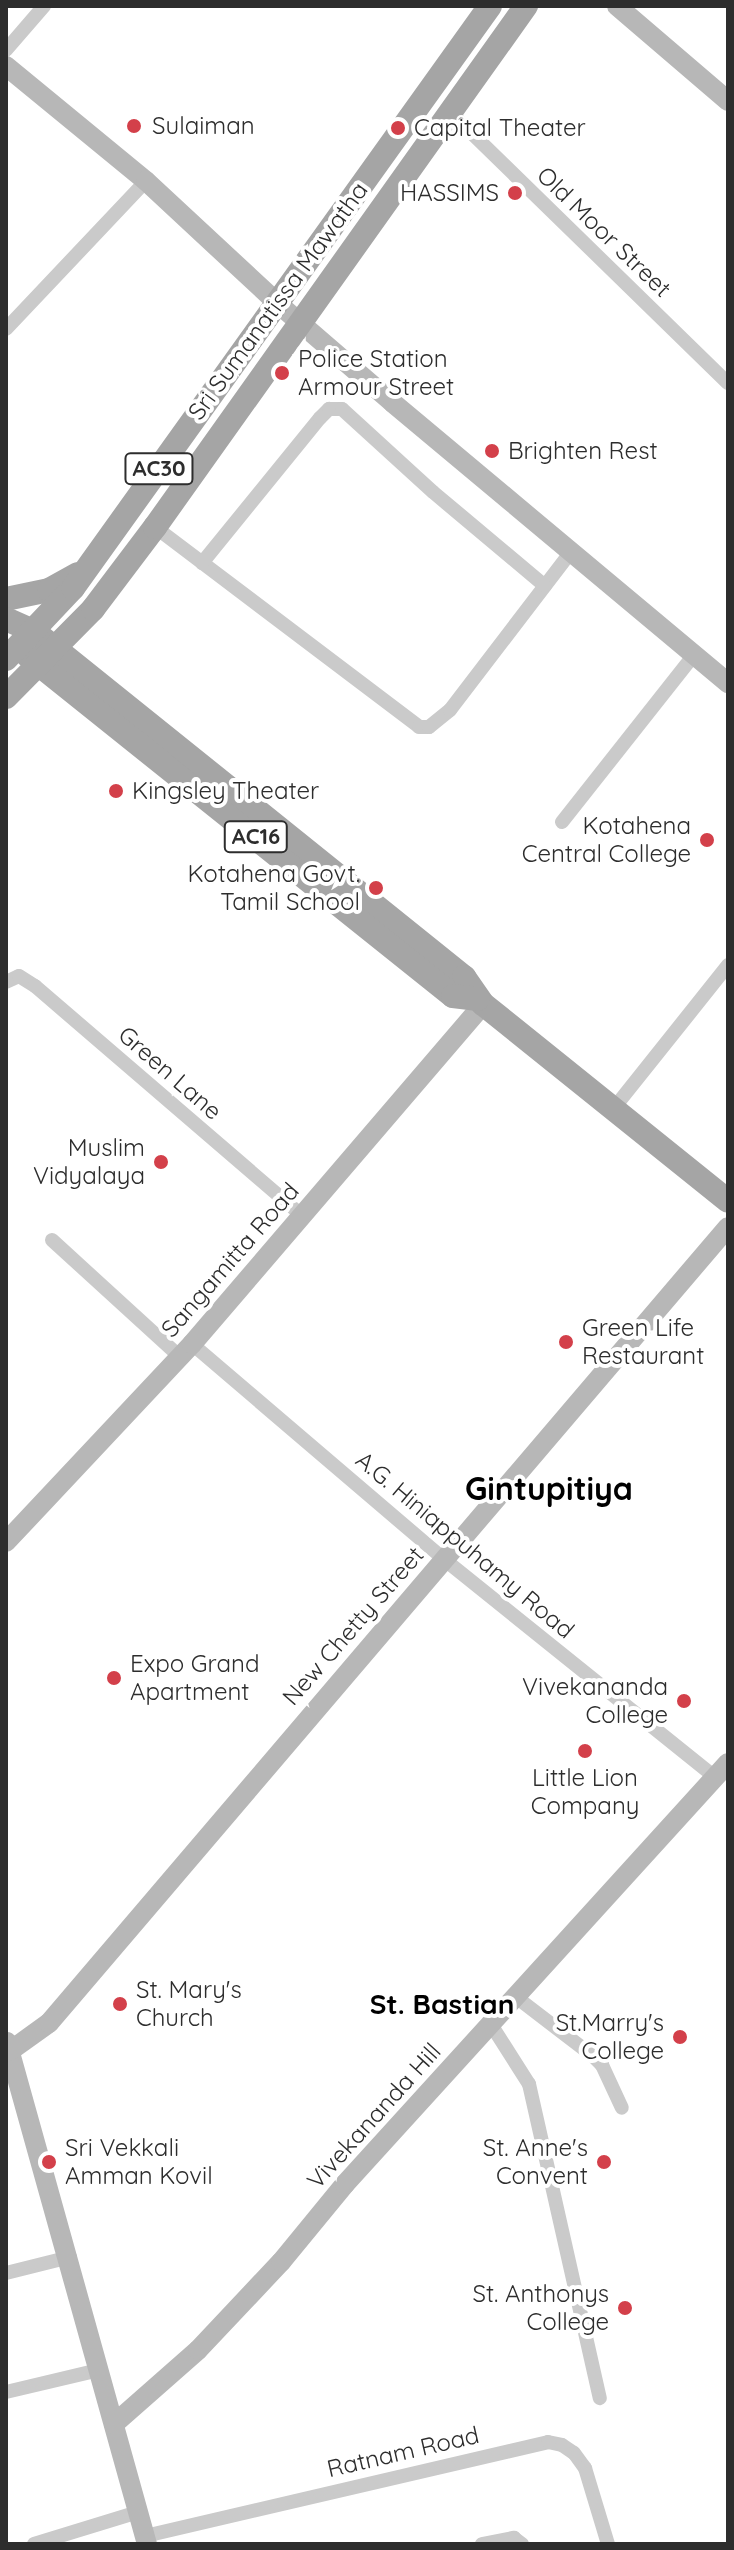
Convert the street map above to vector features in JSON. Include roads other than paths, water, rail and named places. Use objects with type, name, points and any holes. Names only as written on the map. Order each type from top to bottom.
[{"type":"main road","name":"Sri Sumanatissa Mawatha","points":[[9,650],[35,632],[87,569],[490,6]]},
{"type":"main road","name":"AC30","points":[[47,656],[93,609],[155,527],[526,6]]},
{"type":"main road","points":[[6,599],[49,590],[87,569]]},
{"type":"main road","points":[[6,619],[35,632],[47,656]]},
{"type":"main road","points":[[9,650],[47,656]]},
{"type":"main road","points":[[6,697],[47,656]]},
{"type":"main road","name":"AC16","points":[[47,656],[453,996],[481,1001],[728,1201]]},
{"type":"street","points":[[6,50],[44,6]]},
{"type":"street","points":[[617,6],[728,101]]},
{"type":"street","points":[[6,66],[146,181],[276,302],[728,683]]},
{"type":"street","name":"Old Moor Street","points":[[450,112],[728,383]]},
{"type":"street","points":[[6,329],[146,181]]},
{"type":"street","points":[[202,563],[320,418],[329,409],[342,409],[433,492],[545,586]]},
{"type":"street","points":[[155,527],[419,727],[429,727],[450,710],[571,552]]},
{"type":"street","points":[[562,822],[694,655]]},
{"type":"street","points":[[614,1108],[728,965]]},
{"type":"street","name":"Green Lane","points":[[6,982],[19,976],[35,986],[302,1216]]},
{"type":"street","name":"Sangamitta Road","points":[[6,1542],[186,1351],[481,1001]]},
{"type":"street","name":"New Chetty Street","points":[[8,2045],[49,2023],[728,1227]]},
{"type":"street","name":"A.G. Hiniappuhamy Road","points":[[52,1240],[445,1560],[721,1770]]},
{"type":"street","name":"Vivekananda Hill","points":[[114,2424],[198,2350],[281,2262],[345,2184],[492,2026],[721,1770]]},
{"type":"street","points":[[516,1997],[602,2065],[622,2108]]},
{"type":"street","points":[[492,2026],[529,2084],[600,2398]]},
{"type":"street","points":[[8,2045],[70,2257],[146,2540]]},
{"type":"street","points":[[6,2273],[70,2257]]},
{"type":"street","points":[[6,2392],[99,2370]]},
{"type":"street","name":"Ratnam Road","points":[[146,2540],[548,2442],[574,2453],[585,2468],[608,2544]]},
{"type":"street","points":[[34,2544],[138,2512]]},
{"type":"street","points":[[482,2544],[514,2538],[522,2544]]},
{"type":"place","name":"Sulaiman","points":[[134,126]]},
{"type":"place","name":"Capital Theater","points":[[398,128]]},
{"type":"place","name":"HASSIMS","points":[[515,193]]},
{"type":"place","name":"Police Station Armour Street","points":[[282,373]]},
{"type":"place","name":"Brighten Rest","points":[[492,451]]},
{"type":"place","name":"Kingsley Theater","points":[[116,791]]},
{"type":"place","name":"Kotahena Central College","points":[[707,840]]},
{"type":"place","name":"Kotahena Govt. Tamil School","points":[[376,888]]},
{"type":"place","name":"Muslim Vidyalaya","points":[[161,1162]]},
{"type":"place","name":"Green Life Restaurant","points":[[566,1342]]},
{"type":"place","name":"Expo Grand Apartment","points":[[114,1678]]},
{"type":"place","name":"Vivekananda College","points":[[684,1701]]},
{"type":"place","name":"Little Lion Company","points":[[585,1751]]},
{"type":"place","name":"St. Mary's Church","points":[[120,2004]]},
{"type":"place","name":"St.Marry's College","points":[[680,2037]]},
{"type":"place","name":"Sri Vekkali Amman Kovil","points":[[49,2162]]},
{"type":"place","name":"St. Anne's Convent","points":[[604,2162]]},
{"type":"place","name":"St. Anthonys College","points":[[625,2308]]},
{"type":"district","name":"Gintupitiya","points":[[549,1488]]},
{"type":"district","name":"St. Bastian","points":[[442,2004]]}]
